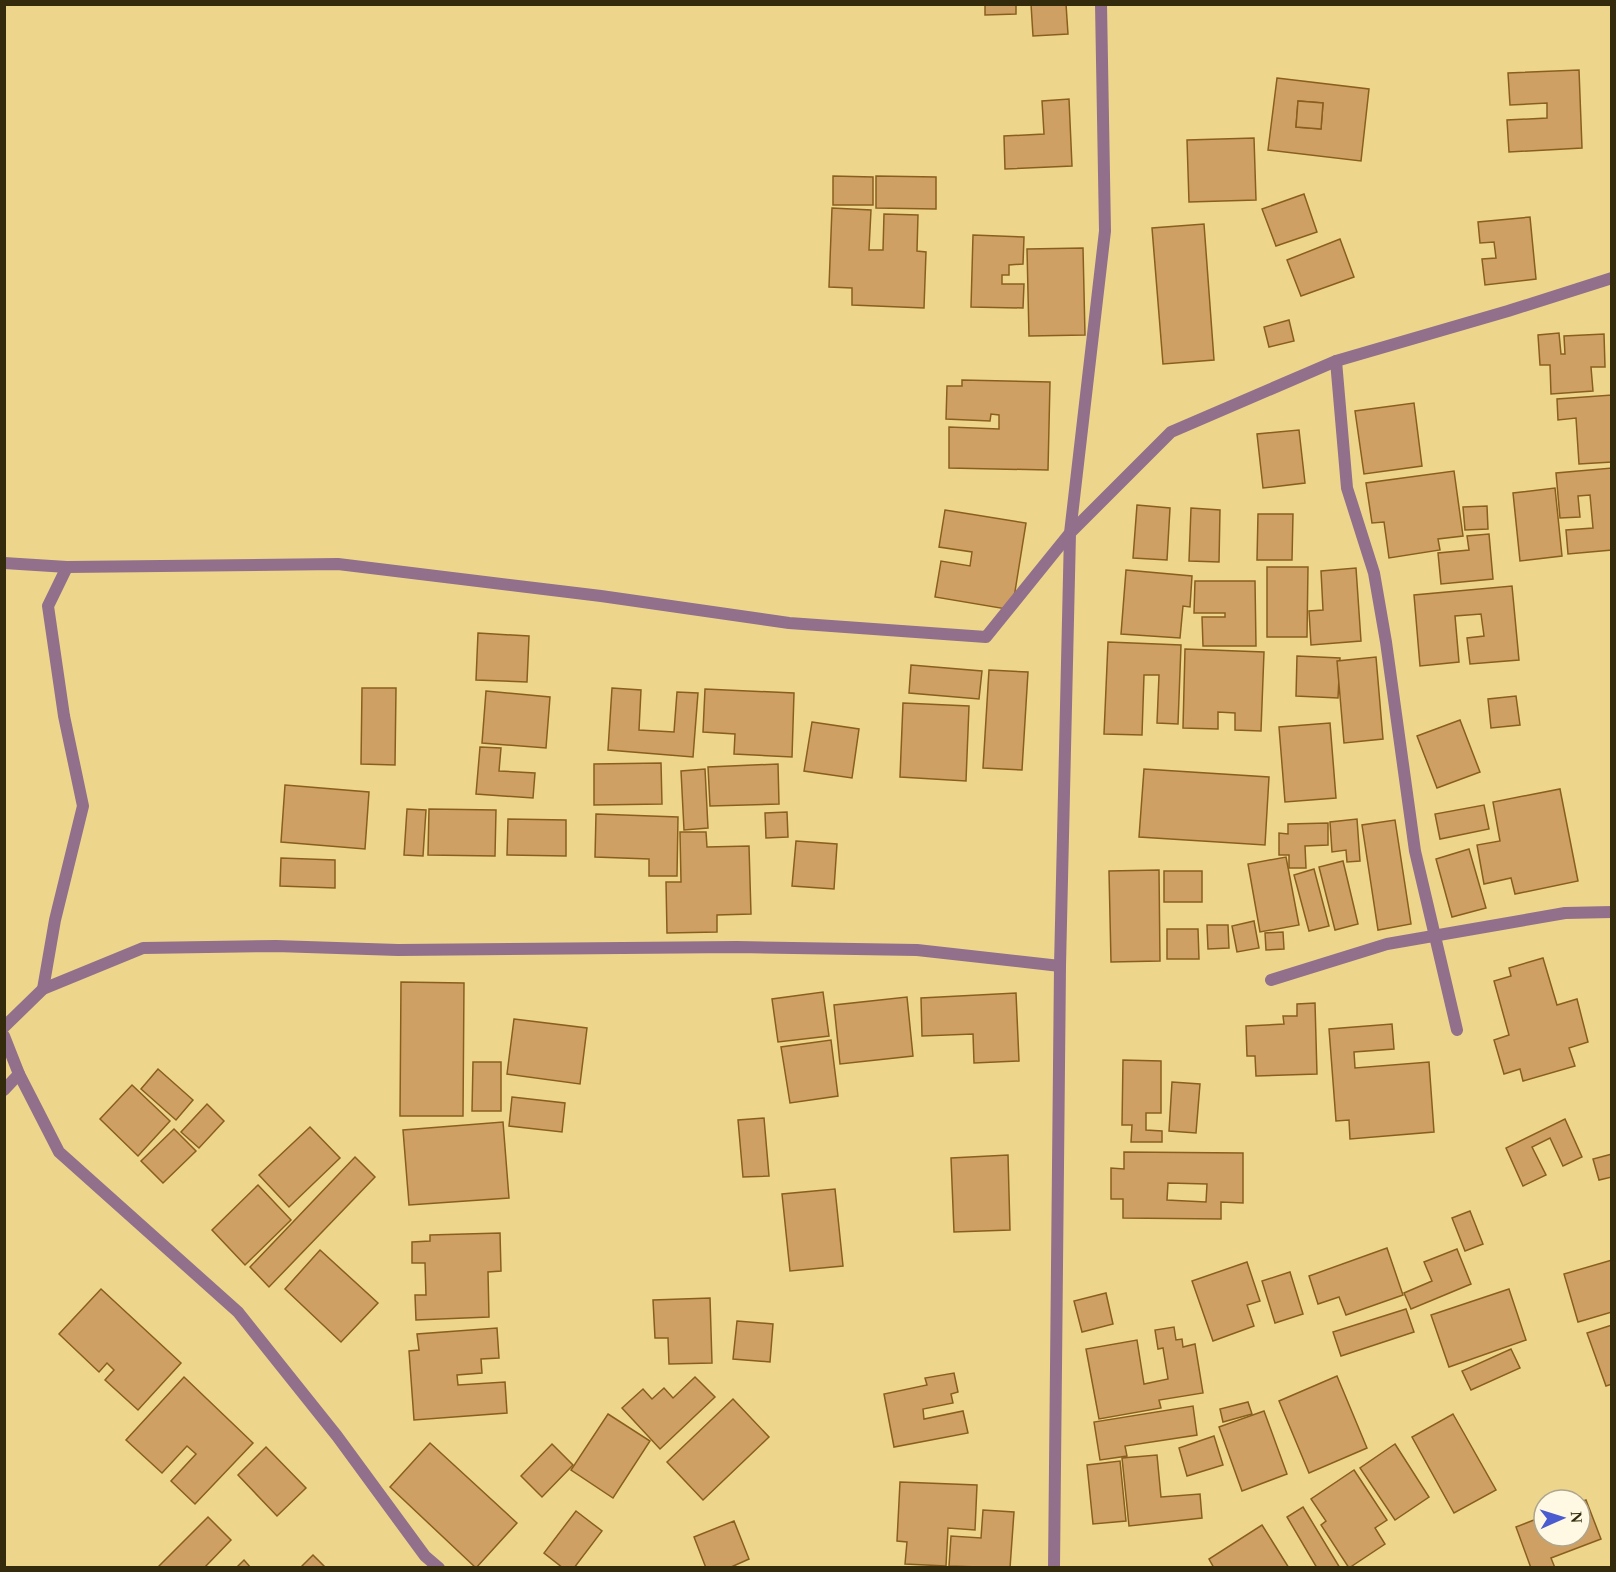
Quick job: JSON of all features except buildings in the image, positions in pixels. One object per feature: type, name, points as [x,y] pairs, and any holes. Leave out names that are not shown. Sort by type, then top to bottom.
[{"type":"street","points":[[1054,1568],[1059,966],[1070,533],[1105,231],[1101,4]]},
{"type":"street","points":[[4,563],[68,567],[338,564],[601,596],[789,623],[986,637],[1070,533],[1171,432],[1336,361],[1508,311],[1611,278]]},
{"type":"street","points":[[1336,361],[1347,488],[1374,573],[1386,642],[1415,851],[1457,1030]]},
{"type":"street","points":[[44,989],[55,920],[83,806],[64,716],[48,606],[68,567]]},
{"type":"street","points":[[1271,980],[1387,944],[1565,913],[1611,912]]},
{"type":"street","points":[[4,1027],[44,989],[143,948],[276,946],[398,950],[737,947],[917,950],[1059,966]]},
{"type":"street","points":[[4,1036],[19,1074],[59,1152],[238,1312],[337,1436],[425,1556],[439,1568]]},
{"type":"street","points":[[4,1090],[19,1074]]}]
